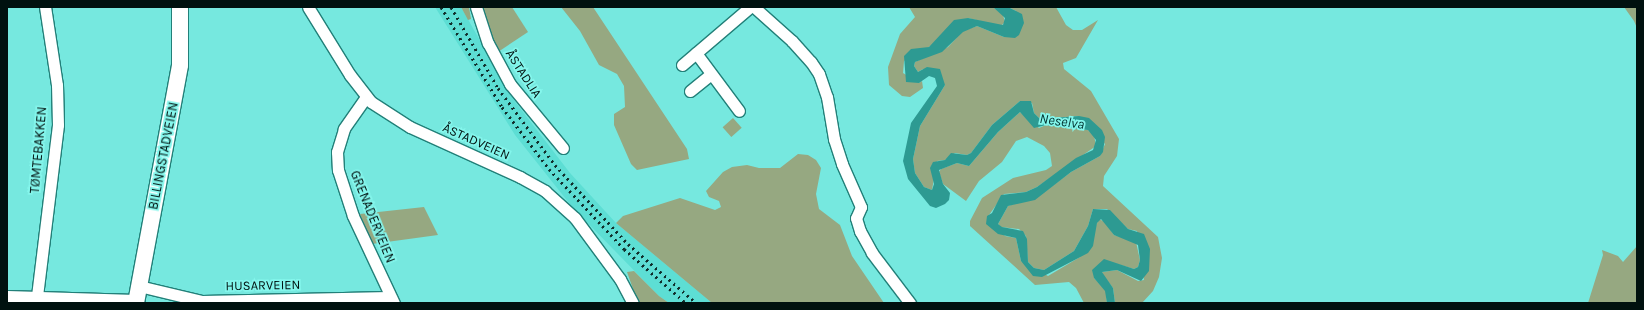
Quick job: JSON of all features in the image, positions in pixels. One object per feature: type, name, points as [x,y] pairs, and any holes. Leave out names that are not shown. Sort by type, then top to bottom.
[{"type":"main road","name":"BILLINGSTADVEIEN","points":[[137,296],[180,65],[180,7]]},
{"type":"street","name":"TØMTEBAKKEN","points":[[37,296],[58,125],[57,85],[45,7]]},
{"type":"street","name":"ÅSTADVEIEN","points":[[308,7],[366,97],[383,112],[410,127],[520,176],[545,191],[575,218],[612,268],[633,303]]},
{"type":"street","name":"ÅSTADLIA","points":[[476,7],[488,43],[510,84],[563,148]]},
{"type":"street","points":[[682,65],[750,7]]},
{"type":"street","points":[[754,7],[792,41],[812,62],[827,97],[834,139],[842,164],[861,207],[856,218],[860,231],[872,253],[910,303]]},
{"type":"street","points":[[696,53],[710,75],[739,111]]},
{"type":"street","points":[[690,91],[710,75]]},
{"type":"street","name":"GRENADERVEIEN","points":[[366,97],[344,129],[337,152],[338,170],[353,216],[391,300]]},
{"type":"street","name":"HUSARVEIEN","points":[[7,296],[137,296],[202,301],[391,300]]},
{"type":"shaded area","points":[[435,7],[461,7],[513,99],[570,173],[616,223],[712,303],[669,303],[659,296],[573,208],[515,135]]},
{"type":"shaded area","points":[[461,7],[469,7],[471,19],[468,20]]},
{"type":"shaded area","points":[[480,7],[512,7],[528,32],[498,52]]},
{"type":"shaded area","points":[[561,7],[593,7],[687,149],[689,159],[637,170],[631,164],[614,125],[614,114],[625,107],[624,86],[617,74],[599,65],[580,31]]},
{"type":"shaded area","points":[[909,7],[993,7],[1003,15],[1005,22],[1001,26],[968,18],[929,47],[904,61],[903,73],[919,83],[922,81],[923,88],[910,97],[902,96],[889,85],[888,67],[900,34],[915,17]]},
{"type":"shaded area","points":[[1008,7],[1056,7],[1066,25],[1073,30],[1082,30],[1098,20],[1076,58],[1063,63],[1064,69],[1091,91],[1119,139],[1117,156],[1104,176],[1103,186],[1158,237],[1162,258],[1159,277],[1153,291],[1142,303],[1115,303],[1113,288],[1103,275],[1102,272],[1117,270],[1138,281],[1144,280],[1137,231],[1128,229],[1107,209],[1093,209],[1088,226],[1074,251],[1044,270],[1034,268],[1028,262],[1026,236],[1019,229],[1001,227],[998,224],[1008,206],[1039,196],[1071,172],[1100,156],[1105,144],[1079,116],[1040,119],[1034,113],[1032,103],[1020,101],[992,125],[971,153],[967,155],[955,153],[945,160],[937,161],[932,190],[924,187],[915,173],[913,159],[920,126],[945,85],[923,69],[918,72],[914,66],[915,62],[948,47],[963,31],[977,26],[1004,37],[1016,11]]},
{"type":"shaded area","points":[[1624,7],[1637,7],[1637,28],[1634,21]]},
{"type":"shaded area","points":[[1020,112],[1039,128],[1046,125],[1088,130],[1094,135],[1096,146],[1037,187],[1026,192],[1004,194],[989,215],[1005,236],[1016,238],[1021,261],[1048,276],[1080,257],[1099,219],[1105,222],[1114,235],[1136,242],[1140,260],[1138,267],[1134,269],[1104,260],[1094,278],[1106,291],[1107,303],[1084,303],[1076,288],[1069,282],[1035,285],[970,226],[970,221],[982,198],[1013,178],[1046,170],[1052,166],[1050,153],[1044,146],[1027,137],[1016,141],[1002,162],[979,181],[966,201],[943,184],[939,172],[941,169],[957,163],[969,166],[998,132]]},
{"type":"shaded area","points":[[733,118],[742,128],[731,137],[723,127]]},
{"type":"shaded area","points":[[798,154],[808,155],[816,160],[821,168],[816,194],[819,209],[840,225],[852,256],[884,303],[712,303],[616,223],[623,216],[680,198],[715,210],[721,207],[719,201],[709,197],[706,191],[723,172],[732,167],[747,165],[759,168],[780,168]]},
{"type":"shaded area","points":[[424,207],[438,235],[372,244],[360,214]]},
{"type":"shaded area","points":[[1637,246],[1637,303],[1588,303],[1603,255],[1602,250],[1618,256],[1623,262]]},
{"type":"shaded area","points":[[634,271],[659,296],[669,303],[638,303],[627,272]]},
{"type":"water","name":"Neselva","points":[[993,7],[1008,7],[1022,14],[1024,23],[1019,35],[1015,38],[1004,37],[977,26],[963,32],[942,52],[915,62],[914,66],[918,72],[927,67],[940,69],[945,85],[920,126],[913,159],[915,173],[924,187],[932,190],[934,184],[930,168],[933,162],[945,160],[951,153],[967,155],[971,153],[992,125],[1020,101],[1031,101],[1034,113],[1040,119],[1079,116],[1089,118],[1102,130],[1105,137],[1103,152],[1100,156],[1071,172],[1035,200],[1008,206],[998,224],[1002,227],[1023,231],[1027,239],[1028,262],[1034,268],[1044,270],[1074,251],[1088,226],[1093,209],[1110,210],[1128,229],[1144,234],[1150,249],[1149,271],[1141,281],[1117,270],[1102,272],[1113,288],[1115,303],[1107,303],[1105,291],[1094,278],[1092,270],[1104,259],[1134,269],[1138,267],[1140,260],[1138,245],[1114,235],[1101,219],[1097,223],[1093,246],[1088,253],[1042,277],[1033,276],[1021,261],[1016,238],[998,234],[986,224],[987,216],[992,213],[1001,195],[1026,192],[1037,187],[1076,158],[1093,150],[1096,140],[1088,130],[1046,125],[1034,128],[1020,112],[998,132],[969,166],[957,163],[939,170],[943,184],[950,193],[949,200],[945,204],[936,208],[930,206],[908,179],[903,161],[911,123],[937,86],[935,78],[929,76],[919,83],[906,82],[904,56],[911,49],[929,47],[954,20],[968,18],[1003,25],[1005,18]]},
{"type":"railway","points":[[441,7],[502,107],[549,169],[624,249],[686,303]]},
{"type":"railway","points":[[451,7],[498,88],[555,165],[628,244],[696,303]]}]
